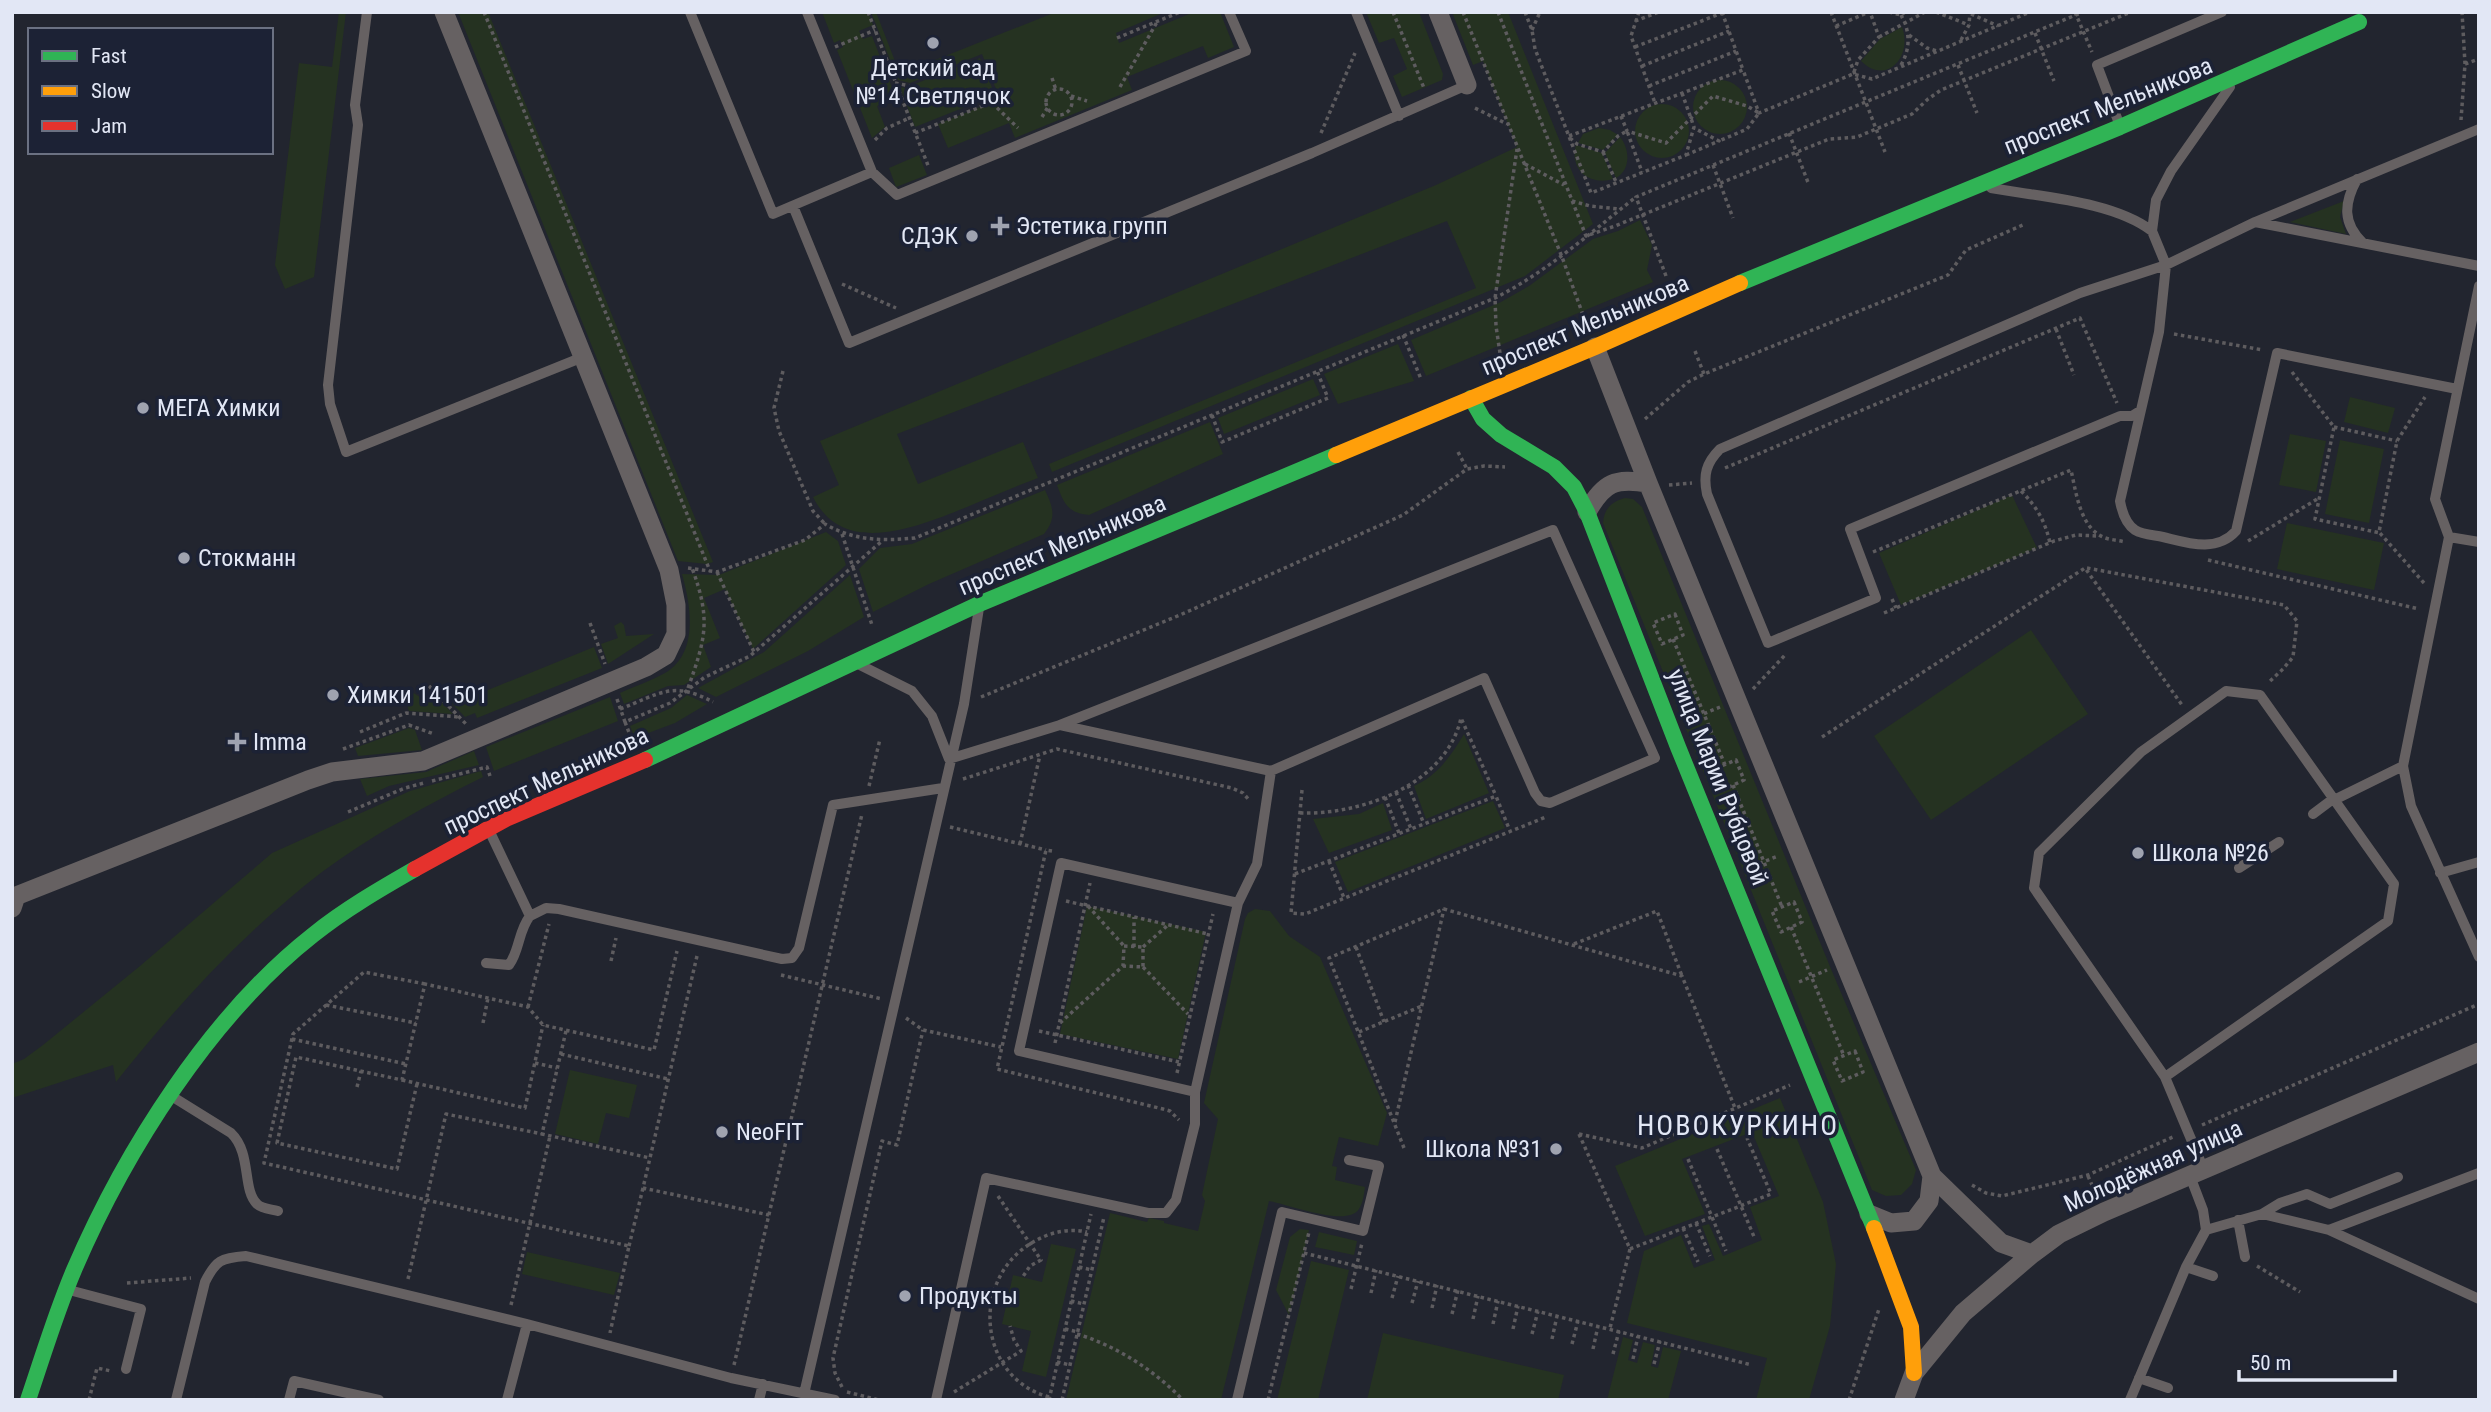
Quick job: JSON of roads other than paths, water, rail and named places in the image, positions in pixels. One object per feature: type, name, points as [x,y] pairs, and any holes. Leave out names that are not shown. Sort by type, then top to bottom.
[{"type":"street","points":[[13,901],[308,780],[332,772],[423,761],[611,683],[666,655],[676,634],[677,619],[671,579],[444,12]]},
{"type":"street","points":[[1438,12],[1467,85]]},
{"type":"street","name":"проспект Мельникова","points":[[28,1400],[67,1290],[98,1218],[122,1172],[169,1095],[211,1039],[255,989],[297,948],[338,916],[488,828],[639,762],[879,648],[1595,347],[1792,260],[2120,127],[2359,22]]},
{"type":"street","name":"улица Марии Рубцовой","points":[[1595,347],[1654,485],[1932,1176]]},
{"type":"street","name":"улица Марии Рубцовой","points":[[1471,398],[1483,419],[1501,435],[1554,467],[1574,486],[1587,512],[1667,753],[1869,1214],[1895,1280],[1911,1327],[1914,1373]]},
{"type":"street","points":[[1587,512],[1596,495],[1611,483],[1629,480],[1654,485]]},
{"type":"street","name":"Молодёжная улица","points":[[1904,1400],[1914,1373],[1963,1313],[2032,1254],[2071,1228],[2479,1052]]},
{"type":"street","points":[[1869,1214],[1891,1223],[1914,1221],[1929,1201],[1932,1176]]},
{"type":"street","points":[[1932,1176],[2001,1243],[2032,1254]]},
{"type":"lane","points":[[367,12],[355,105],[358,125],[328,385],[330,404],[346,452],[583,357]]},
{"type":"lane","points":[[690,12],[773,214],[872,172]]},
{"type":"lane","points":[[807,12],[872,172],[897,195],[1246,51],[1229,12]]},
{"type":"lane","points":[[1356,12],[1399,116]]},
{"type":"lane","points":[[2120,127],[2097,65],[2222,12]]},
{"type":"lane","points":[[2237,77],[2171,171],[2156,200],[2151,231],[2166,265],[2159,332],[2120,501],[2127,521],[2134,530],[2191,544],[2206,545],[2229,539],[2236,531],[2277,353],[2457,389]]},
{"type":"lane","points":[[793,206],[849,343],[1312,153],[1467,85]]},
{"type":"lane","points":[[2140,411],[2132,416],[2120,416],[1850,529],[1876,598],[1768,643],[1704,481],[1711,458],[1720,450],[2072,296],[2166,265],[2255,222],[2479,129]]},
{"type":"lane","points":[[2357,178],[2347,203],[2346,219],[2353,234],[2364,243]]},
{"type":"lane","points":[[1974,186],[2107,209],[2128,216],[2151,231]]},
{"type":"lane","points":[[2255,222],[2479,266]]},
{"type":"lane","points":[[2479,286],[2435,499],[2449,537],[2403,766],[2411,806],[2479,957]]},
{"type":"lane","points":[[949,759],[1060,725],[1553,530],[1667,753],[1550,803],[1541,800],[1535,793],[1484,678],[1271,771],[1060,725]]},
{"type":"lane","points":[[2449,537],[2479,542]]},
{"type":"lane","points":[[804,1394],[949,759],[964,704],[979,604]]},
{"type":"lane","points":[[852,660],[912,691],[932,716],[949,759]]},
{"type":"lane","points":[[2130,1400],[2186,1267],[2206,1230],[2197,1173],[2188,1131],[2165,1077],[2034,888],[2039,853],[2141,752],[2190,716],[2226,691],[2260,695],[2393,884],[2388,920],[2165,1077]]},
{"type":"lane","points":[[2313,814],[2333,800],[2403,766]]},
{"type":"lane","points":[[941,1399],[986,1178],[1158,1214],[1166,1213],[1176,1200],[1195,1124],[1195,1092],[1200,1067],[1238,903],[1257,864],[1271,771]]},
{"type":"lane","points":[[486,963],[509,965],[516,956],[523,925],[530,916],[546,908],[782,959],[792,958],[799,948],[833,805],[943,788]]},
{"type":"lane","points":[[488,828],[530,916]]},
{"type":"lane","points":[[2239,869],[2279,842]]},
{"type":"lane","points":[[2440,873],[2479,862]]},
{"type":"lane","points":[[1195,1092],[1019,1051],[1061,863],[1238,903]]},
{"type":"lane","points":[[169,1095],[231,1132],[239,1140],[252,1196],[257,1204],[278,1211]]},
{"type":"lane","points":[[1237,1400],[1282,1212],[1363,1231],[1379,1166],[1349,1160]]},
{"type":"lane","points":[[2329,1230],[2479,1173]]},
{"type":"lane","points":[[2206,1230],[2262,1214],[2280,1203],[2307,1194],[2330,1204],[2398,1177]]},
{"type":"lane","points":[[2262,1214],[2329,1230],[2479,1299]]},
{"type":"lane","points":[[2238,1220],[2245,1257]]},
{"type":"lane","points":[[176,1400],[208,1276],[213,1266],[227,1258],[246,1256],[527,1324],[731,1378],[835,1400]]},
{"type":"lane","points":[[2186,1267],[2213,1276]]},
{"type":"lane","points":[[67,1290],[141,1308],[126,1369]]},
{"type":"lane","points":[[507,1400],[527,1324]]},
{"type":"lane","points":[[2139,1378],[2168,1388]]},
{"type":"lane","points":[[289,1400],[294,1381],[379,1400]]},
{"type":"lane","points":[[759,1400],[763,1384]]},
{"type":"place","name":"Детский сад №14 Светлячок","points":[[933,43]]},
{"type":"place","name":"Эстетика групп","points":[[1000,226]]},
{"type":"place","name":"СДЭК","points":[[972,236]]},
{"type":"place","name":"МЕГА Химки","points":[[143,408]]},
{"type":"place","name":"Стокманн","points":[[184,558]]},
{"type":"place","name":"Химки 141501","points":[[333,695]]},
{"type":"place","name":"Imma","points":[[237,742]]},
{"type":"place","name":"Школа №26","points":[[2138,853]]},
{"type":"place","name":"NeoFIT","points":[[722,1132]]},
{"type":"place","name":"Школа №31","points":[[1556,1149]]},
{"type":"place","name":"Продукты","points":[[905,1296]]},
{"type":"district","name":"НОВОКУРКИНО","points":[[1738,1125]]}]
